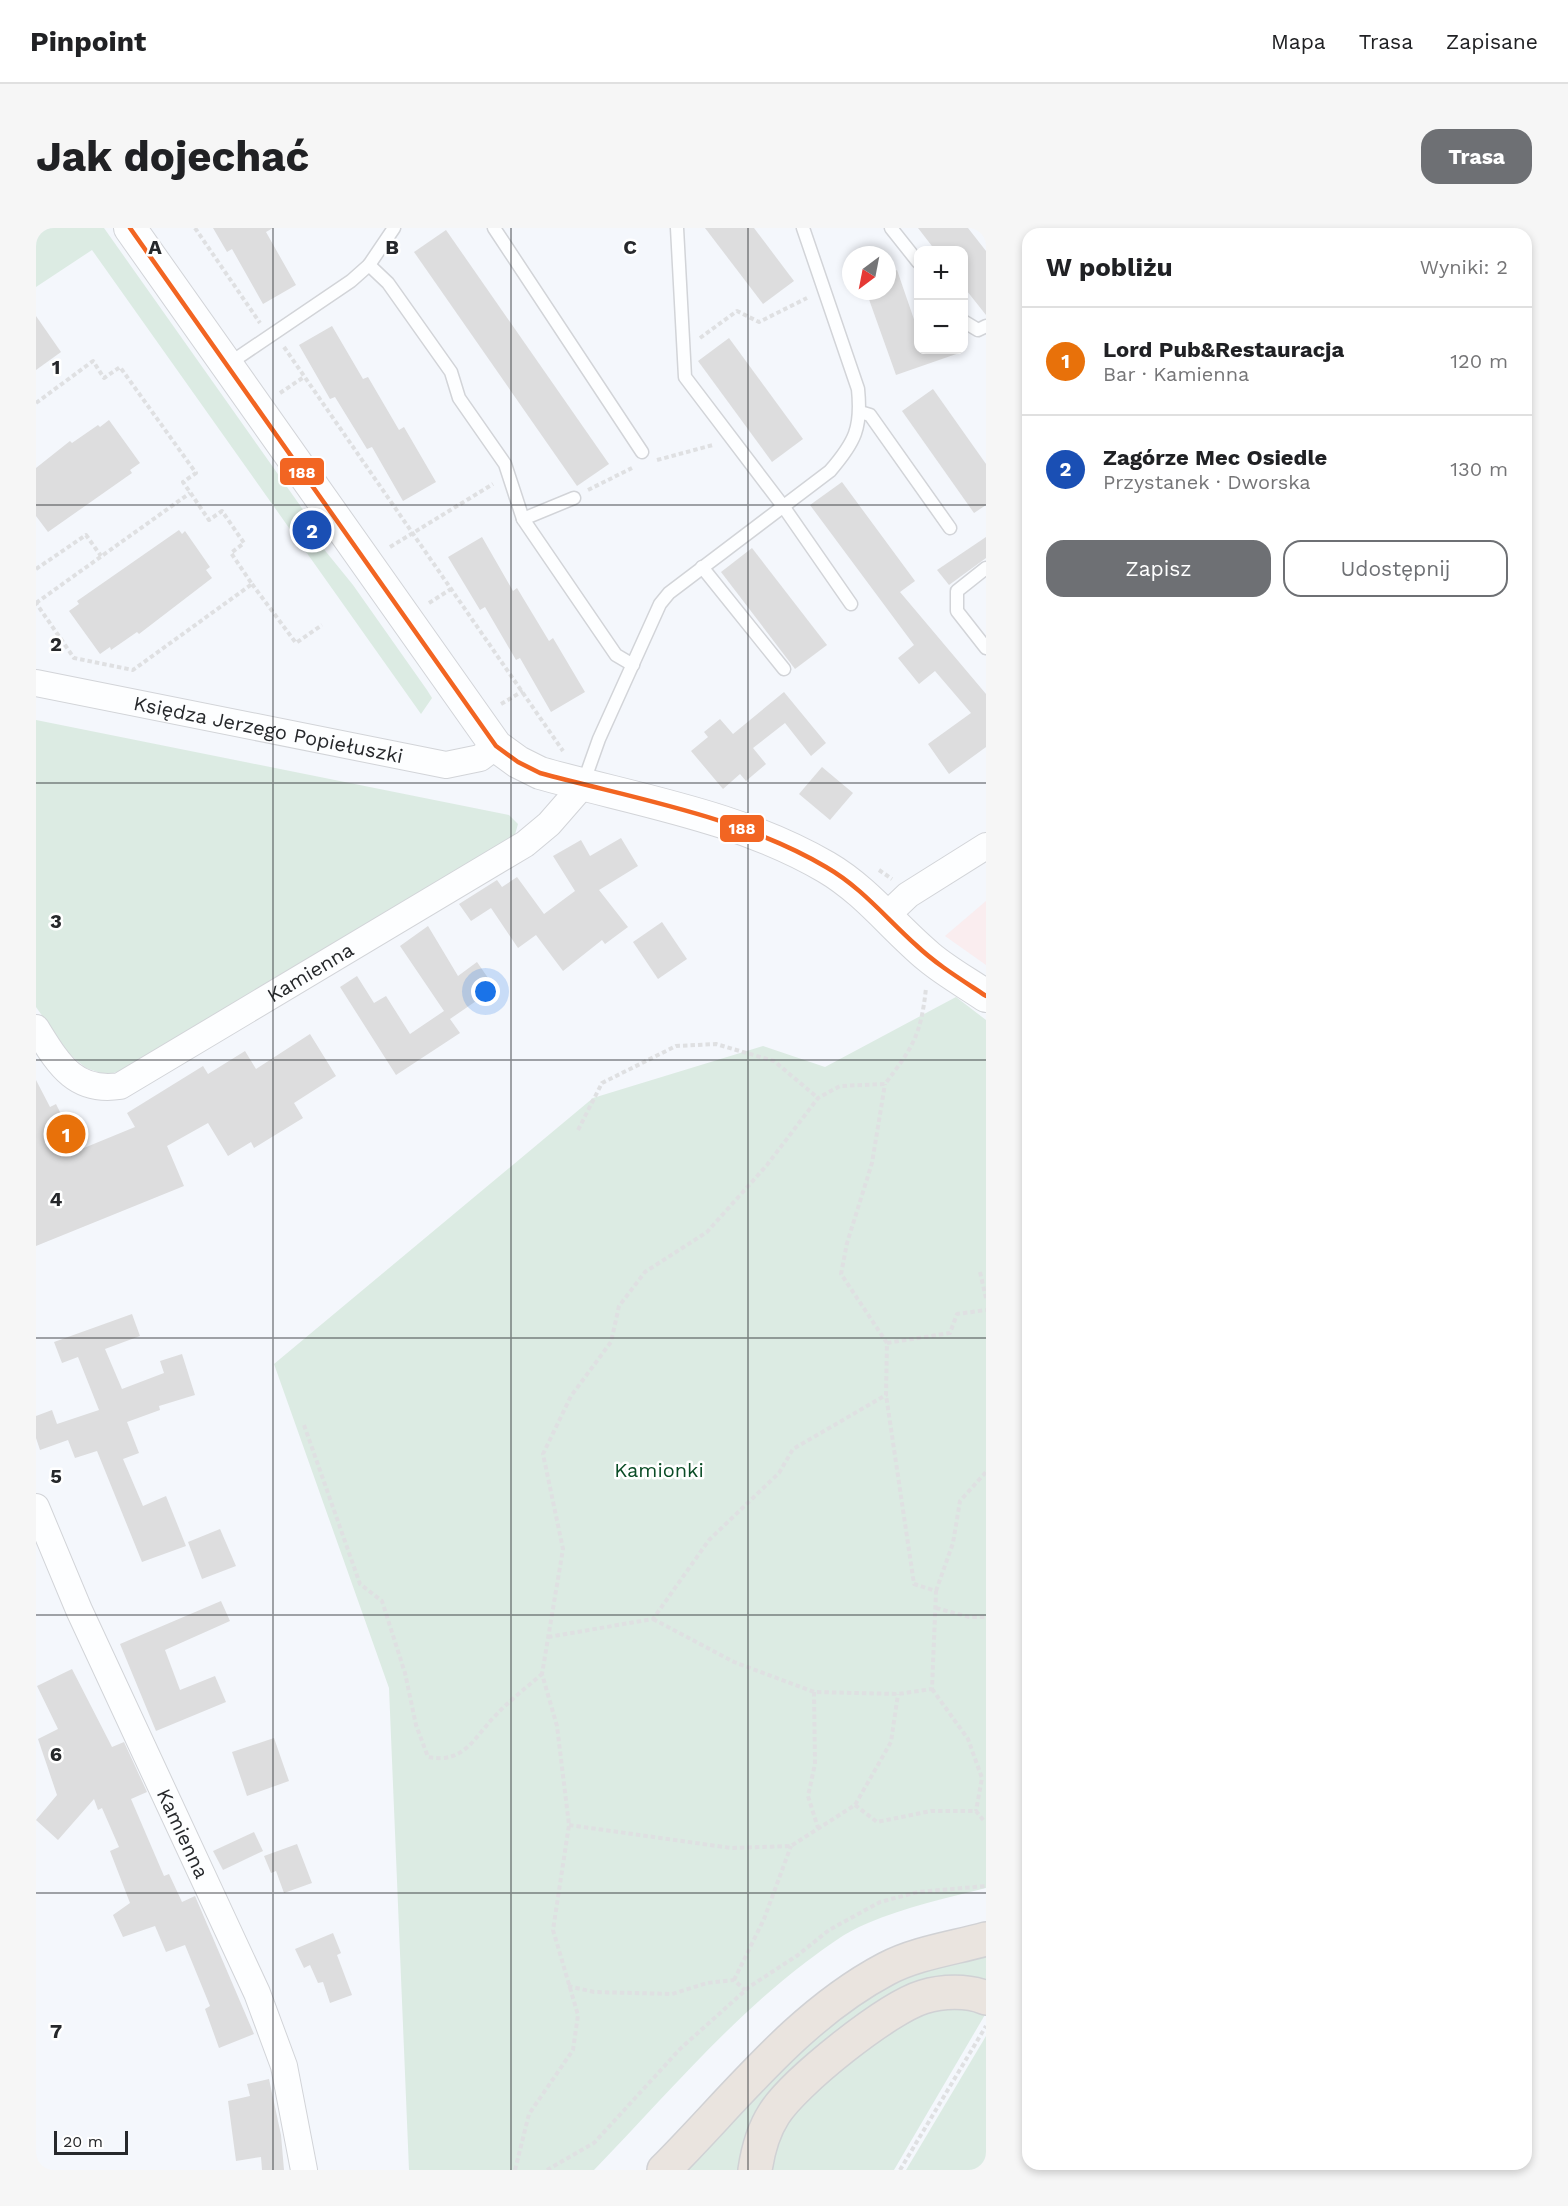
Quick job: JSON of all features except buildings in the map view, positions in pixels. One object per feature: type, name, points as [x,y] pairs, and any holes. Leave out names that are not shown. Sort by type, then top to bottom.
[{"type":"main road","points":[[664,2170],[798,2032],[858,1985],[888,1968],[986,1939]]},
{"type":"main road","points":[[755,2170],[766,2128],[791,2092],[887,2016],[923,1997],[939,1994],[962,1992],[986,1998]]},
{"type":"street","points":[[130,228],[496,746],[518,762],[540,773],[753,832],[827,868],[861,891],[930,958],[986,996]]},
{"type":"street","name":"Księdza Jerzego Popiełuszki","points":[[36,683],[446,765],[480,758],[496,746]]},
{"type":"street","name":"Kamienna","points":[[36,1028],[54,1057],[71,1076],[89,1086],[104,1088],[120,1086],[525,844],[549,824],[583,785]]},
{"type":"street","points":[[887,915],[908,895],[986,846]]},
{"type":"street","name":"Kamienna","points":[[36,1507],[79,1610],[257,1993],[284,2066],[303,2170]]},
{"type":"lane","points":[[226,365],[351,281],[369,265],[394,228]]},
{"type":"lane","points":[[494,228],[642,452]]},
{"type":"lane","points":[[678,228],[685,377],[783,506],[851,604]]},
{"type":"lane","points":[[583,785],[599,739],[660,604],[679,583],[830,471],[845,454],[857,433],[860,412],[858,389],[803,228]]},
{"type":"lane","points":[[891,228],[914,257]]},
{"type":"lane","points":[[369,265],[388,283],[451,372],[459,398],[505,464],[523,519],[616,655],[633,665]]},
{"type":"lane","points":[[968,324],[978,330],[986,326]]},
{"type":"lane","points":[[860,412],[870,415],[951,528]]},
{"type":"lane","points":[[523,519],[574,498]]},
{"type":"lane","points":[[702,567],[784,669]]},
{"type":"lane","points":[[986,568],[957,591],[957,611],[986,648]]},
{"type":"path","points":[[195,228],[265,329],[272,334],[304,377],[567,756]]},
{"type":"path","points":[[684,350],[737,311],[759,322],[824,289]]},
{"type":"path","points":[[36,403],[93,361],[104,378],[120,367],[196,473],[183,482],[209,520],[222,511],[244,543],[231,553],[296,643],[322,625]]},
{"type":"path","points":[[286,390],[304,377]]},
{"type":"path","points":[[574,498],[636,466],[732,440]]},
{"type":"path","points":[[636,466],[642,452]]},
{"type":"path","points":[[396,543],[491,484],[512,483]]},
{"type":"path","points":[[190,493],[36,603],[74,658],[133,670],[252,584]]},
{"type":"path","points":[[36,569],[86,535],[101,556]]},
{"type":"path","points":[[434,599],[452,589]]},
{"type":"path","points":[[506,701],[523,691]]},
{"type":"path","points":[[930,958],[922,1022],[909,1052],[885,1084],[872,1163],[847,1243],[841,1274],[887,1343],[886,1395],[914,1584],[936,1591]]},
{"type":"path","points":[[578,1130],[602,1083],[676,1046],[716,1044],[774,1061],[818,1098]]},
{"type":"path","points":[[514,2170],[529,2114],[573,2050],[578,2014],[553,1930],[569,1825],[557,1726],[542,1674],[563,1549],[543,1454],[571,1396],[611,1342],[619,1306],[645,1272],[707,1232],[766,1165],[818,1098],[840,1086],[885,1084]]},
{"type":"path","points":[[980,1272],[986,1298]]},
{"type":"path","points":[[887,1343],[950,1333],[957,1314],[986,1310]]},
{"type":"path","points":[[653,1619],[709,1540],[779,1473],[793,1449],[886,1395]]},
{"type":"path","points":[[304,1425],[360,1584],[382,1602],[405,1673],[416,1725],[428,1757],[444,1760],[471,1746],[495,1716],[542,1674]]},
{"type":"path","points":[[984,1821],[976,1811],[982,1778],[968,1739],[932,1689],[936,1591],[952,1543],[960,1500],[986,1472]]},
{"type":"path","points":[[936,1608],[969,1617],[986,1617]]},
{"type":"path","points":[[548,1637],[653,1619],[734,1662],[814,1692],[898,1694],[932,1689]]},
{"type":"path","points":[[814,1692],[815,1764],[808,1796],[818,1828]]},
{"type":"path","points":[[569,1825],[731,1848],[791,1846],[855,1805],[891,1742],[898,1694]]},
{"type":"path","points":[[855,1805],[877,1822],[931,1811],[976,1811]]},
{"type":"path","points":[[734,1980],[764,1919],[791,1846]]},
{"type":"path","points":[[547,2170],[594,2142],[680,2049],[745,1990],[798,1955],[829,1930],[880,1902],[918,1892],[986,1886]]},
{"type":"path","points":[[568,1986],[594,1992],[672,1994],[707,1983],[734,1980],[745,1990]]},
{"type":"path","points":[[900,2170],[986,2025]]},
{"type":"shaded area","points":[[986,901],[986,965],[945,936]]},
{"type":"green space","points":[[36,228],[104,228],[304,511],[297,516],[353,585],[427,690],[432,698],[421,714],[92,250],[36,287]]},
{"type":"green space","points":[[36,720],[509,815],[518,824],[514,838],[129,1068],[107,1075],[86,1068],[68,1053],[36,1007]]},
{"type":"green space","name":"Kamionki","points":[[956,997],[986,1020],[986,1888],[882,1917],[851,1931],[828,1946],[777,1985],[722,2035],[594,2170],[409,2170],[389,1688],[274,1364],[593,1098],[763,1046],[825,1067]]},
{"type":"green space","points":[[986,1953],[986,1985],[913,1987],[742,2170],[682,2170],[792,2055],[859,2003],[910,1974]]},
{"type":"green space","points":[[960,2007],[986,2013],[894,2170],[768,2170],[772,2148],[801,2100],[903,2022],[928,2009]]},
{"type":"green space","points":[[986,2036],[986,2170],[906,2170]]},
{"type":"transit line","name":"188","points":[[130,228],[496,746],[518,762],[540,773],[723,822],[793,849],[851,884],[924,952],[986,996]]},
{"type":"place","name":"Zagórze Mec Osiedle","points":[[312,530]]},
{"type":"place","name":"Lord Pub&Restauracja","points":[[66,1134]]}]
